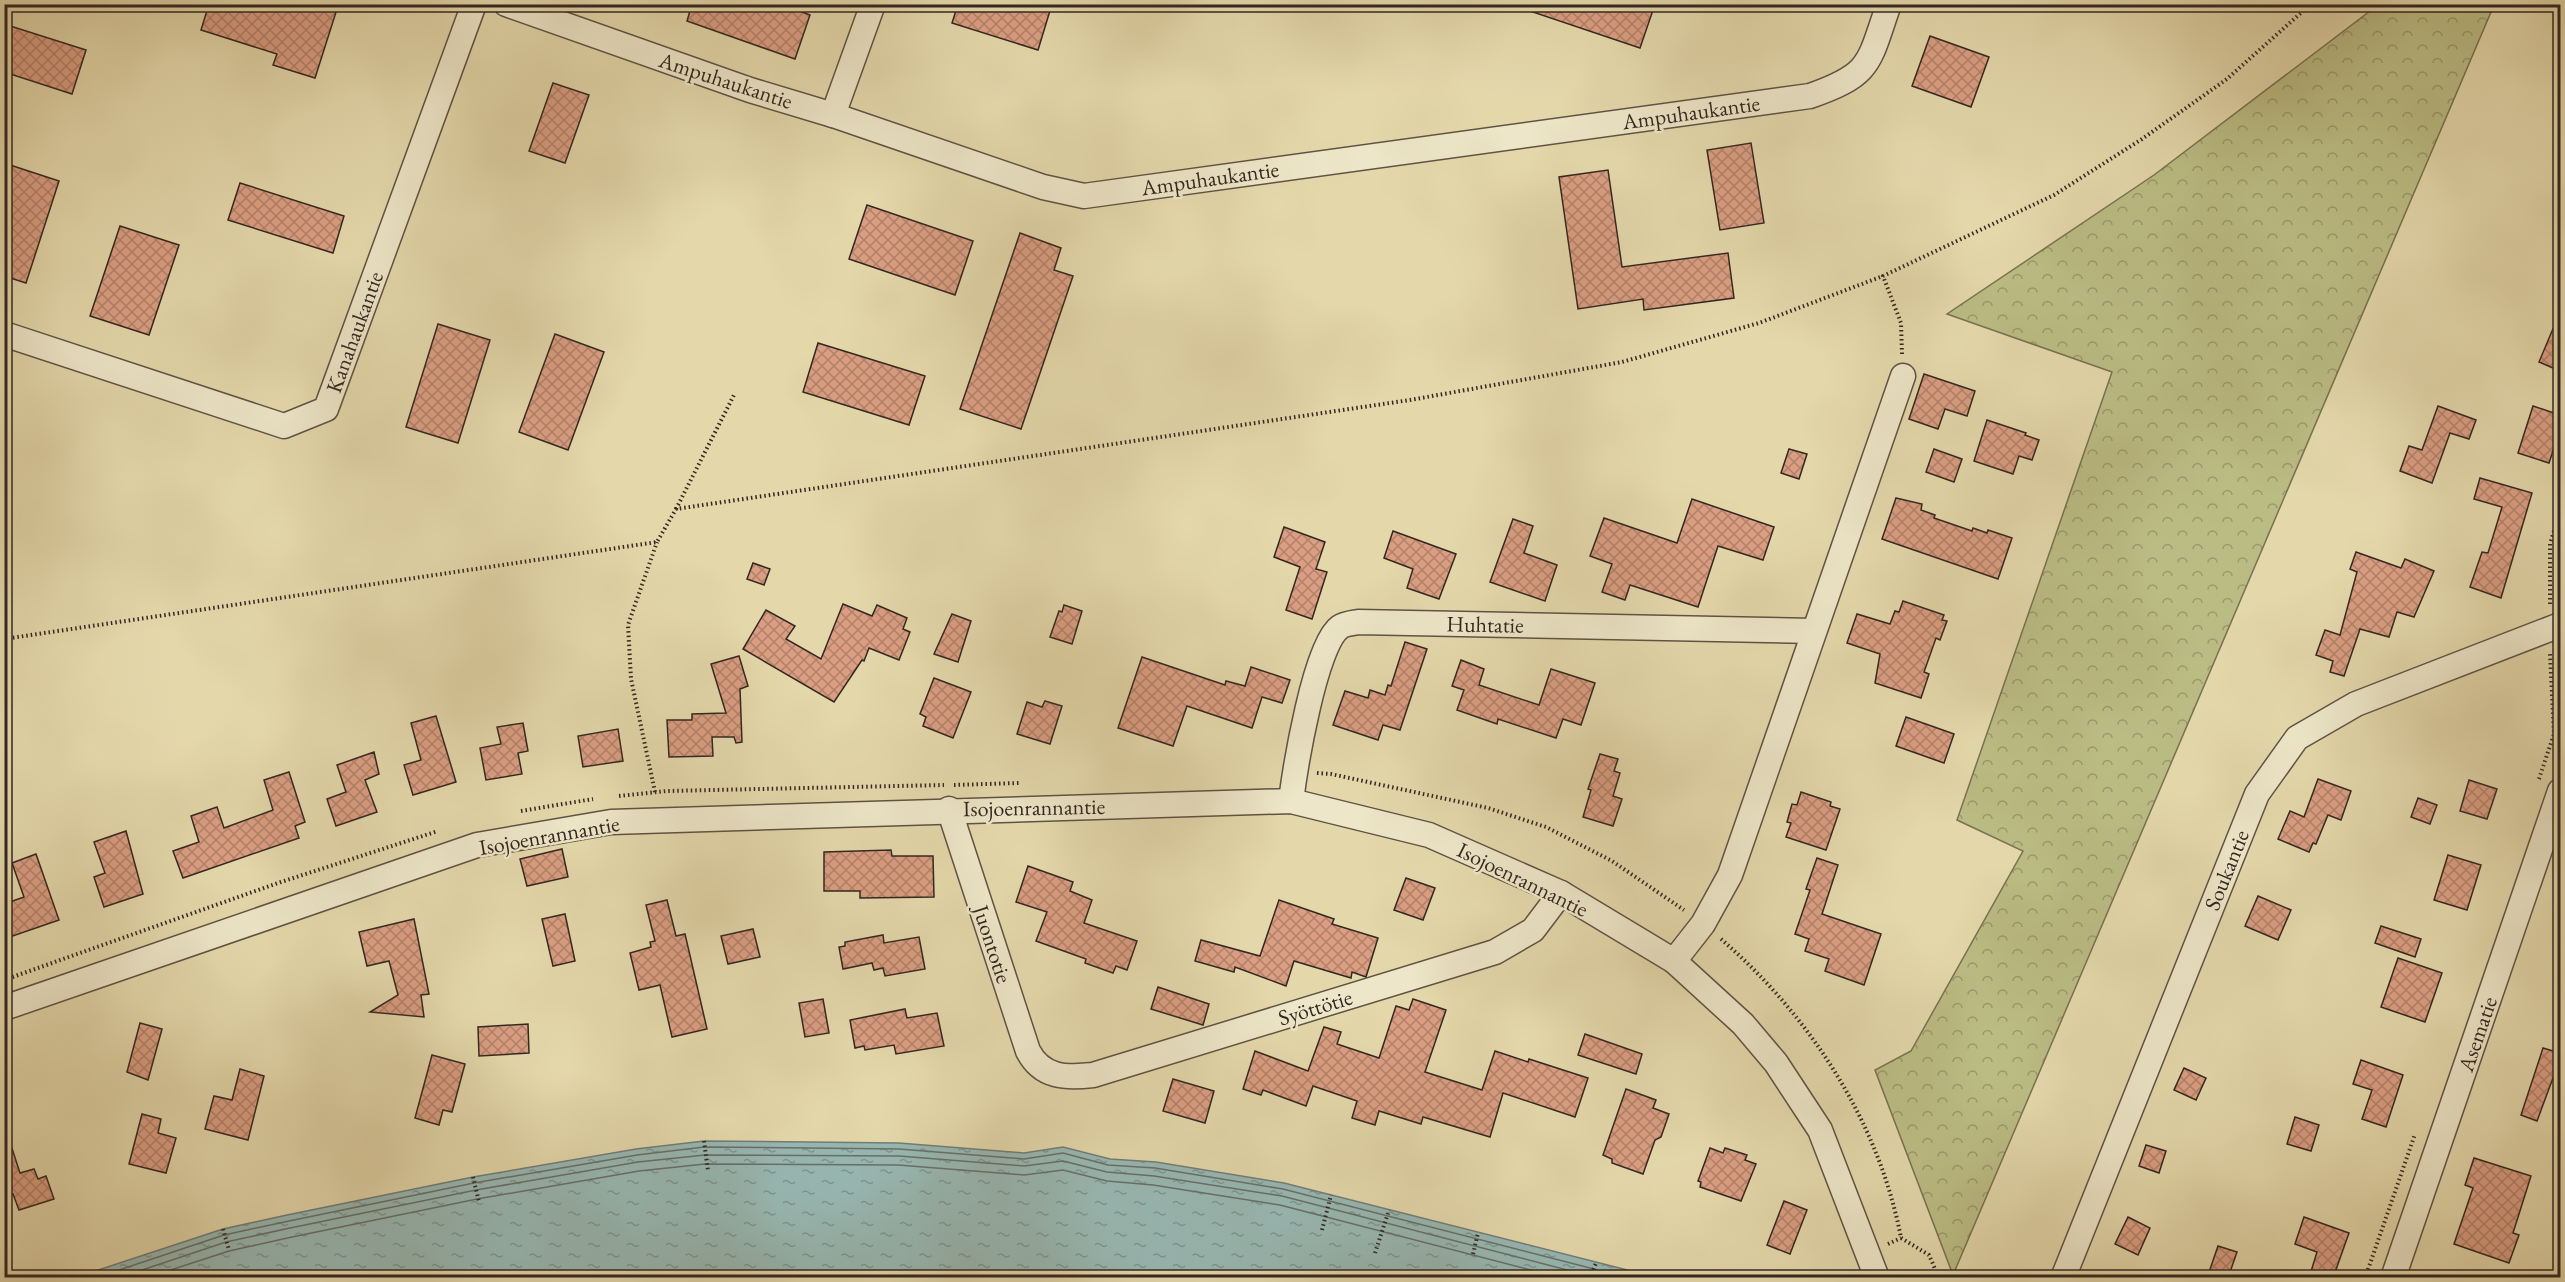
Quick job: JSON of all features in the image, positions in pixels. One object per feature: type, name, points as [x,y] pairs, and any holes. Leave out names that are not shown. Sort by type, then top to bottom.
[{"type":"street","name":"Kanahaukantie","points":[[4,334],[284,426],[326,409],[474,4]]},
{"type":"street","name":"Ampuhaukantie","points":[[506,4],[750,90],[833,115],[1043,187],[1084,196],[1810,96],[1845,84],[1868,64],[1889,4]]},
{"type":"street","points":[[833,115],[873,4]]},
{"type":"street","points":[[1674,961],[1703,924],[1730,875],[1902,376]]},
{"type":"street","name":"Huhtatie","points":[[1291,801],[1300,734],[1329,640],[1340,627],[1358,622],[1814,631]]},
{"type":"street","name":"Soukantie","points":[[2063,1278],[2257,794],[2297,738],[2356,704],[2555,628]]},
{"type":"street","name":"Asematie","points":[[2393,1278],[2560,791]]},
{"type":"street","name":"Isojoenrannantie","points":[[4,1008],[477,845],[611,822],[949,809],[1291,801],[1429,835],[1562,893],[1674,961],[1743,1023],[1776,1063],[1820,1130],[1877,1278]]},
{"type":"street","name":"Juontotie","points":[[949,809],[1028,1051],[1035,1064],[1047,1071]]},
{"type":"street","name":"Syöttötie","points":[[1047,1071],[1067,1078],[1093,1075],[1495,952],[1533,930],[1562,893]]},
{"type":"path","points":[[676,509],[1410,400],[1622,362],[1759,323],[1883,276],[2054,195],[2142,140],[2227,79],[2311,4]]},
{"type":"path","points":[[1883,276],[1901,323],[1902,376]]},
{"type":"path","points":[[656,792],[631,679],[628,625],[657,542],[734,395]]},
{"type":"path","points":[[2534,791],[2554,734],[2555,628],[2550,544],[2560,511]]},
{"type":"path","points":[[4,639],[657,542]]},
{"type":"path","points":[[1294,772],[1343,776],[1488,808],[1546,827],[1612,861],[1703,924],[1752,966],[1813,1038],[1862,1119],[1893,1198],[1901,1238],[1929,1255],[1939,1278]]},
{"type":"path","points":[[610,797],[656,792],[1025,783]]},
{"type":"path","points":[[510,814],[564,802],[598,798]]},
{"type":"path","points":[[4,980],[270,886],[445,829]]},
{"type":"path","points":[[2365,1278],[2416,1130]]},
{"type":"path","points":[[704,1141],[708,1171]]},
{"type":"path","points":[[473,1177],[479,1202]]},
{"type":"path","points":[[1322,1230],[1331,1195]]},
{"type":"path","points":[[1375,1253],[1389,1210]]},
{"type":"path","points":[[223,1229],[229,1250]]},
{"type":"path","points":[[1473,1254],[1478,1233]]},
{"type":"path","points":[[1590,1278],[1596,1263]]},
{"type":"green space","points":[[2378,5],[2494,5],[1953,1275],[1875,1070],[1911,1051],[2023,851],[1957,820],[2112,372],[1947,314],[2154,175]]},
{"type":"water","points":[[704,1141],[899,1143],[1024,1153],[1063,1147],[1110,1159],[1156,1162],[1284,1183],[1655,1277],[77,1277],[223,1229],[287,1215],[473,1177],[636,1149]]},
{"type":"building","points":[[209,4],[324,4],[337,9],[315,78],[273,65],[277,54],[201,30]]},
{"type":"building","points":[[692,4],[781,4],[810,15],[795,59],[687,21]]},
{"type":"building","points":[[958,4],[1052,4],[1038,50],[952,23]]},
{"type":"building","points":[[1522,4],[1638,4],[1653,10],[1640,48],[1521,8]]},
{"type":"building","points":[[4,24],[86,50],[72,94],[4,72]]},
{"type":"building","points":[[1930,36],[1989,57],[1971,107],[1912,86]]},
{"type":"building","points":[[553,83],[589,95],[565,163],[529,151]]},
{"type":"building","points":[[1751,143],[1764,223],[1720,230],[1707,150]]},
{"type":"building","points":[[4,163],[59,181],[26,283],[4,276]]},
{"type":"building","points":[[1608,170],[1622,267],[1728,253],[1734,298],[1644,310],[1643,299],[1578,309],[1559,177]]},
{"type":"building","points":[[240,183],[344,216],[333,253],[228,220]]},
{"type":"building","points":[[867,205],[973,241],[955,295],[849,259]]},
{"type":"building","points":[[120,226],[179,245],[149,335],[90,316]]},
{"type":"building","points":[[1020,233],[1061,248],[1054,270],[1073,276],[1021,429],[960,409]]},
{"type":"building","points":[[2560,312],[2560,371],[2539,362]]},
{"type":"building","points":[[438,324],[490,340],[458,443],[406,427]]},
{"type":"building","points":[[555,334],[604,352],[568,450],[519,432]]},
{"type":"building","points":[[818,343],[925,376],[909,425],[803,392]]},
{"type":"building","points":[[1924,374],[1975,391],[1967,416],[1945,409],[1938,429],[1909,419]]},
{"type":"building","points":[[2438,406],[2476,420],[2469,439],[2450,433],[2432,483],[2400,471],[2409,446],[2422,450]]},
{"type":"building","points":[[2533,406],[2560,415],[2560,430],[2549,463],[2518,453]]},
{"type":"building","points":[[1987,420],[2026,433],[2025,435],[2039,440],[2032,460],[2019,456],[2013,474],[1974,461]]},
{"type":"building","points":[[1789,449],[1807,454],[1799,479],[1781,473]]},
{"type":"building","points":[[1934,449],[1962,459],[1954,482],[1926,472]]},
{"type":"building","points":[[2480,478],[2532,493],[2501,598],[2470,587],[2482,552],[2488,553],[2502,507],[2474,499]]},
{"type":"building","points":[[1896,498],[1922,504],[1921,510],[1935,515],[1934,518],[1972,531],[1973,528],[1987,533],[1988,530],[2012,538],[1998,579],[1882,539]]},
{"type":"building","points":[[1692,499],[1774,527],[1763,560],[1718,546],[1698,607],[1630,585],[1625,600],[1602,592],[1612,564],[1590,556],[1604,518],[1677,543]]},
{"type":"building","points":[[1513,519],[1533,526],[1524,553],[1557,565],[1545,601],[1490,582]]},
{"type":"building","points":[[1284,527],[1325,542],[1316,569],[1327,572],[1312,619],[1286,610],[1300,567],[1274,557]]},
{"type":"building","points":[[1393,531],[1456,554],[1439,599],[1407,588],[1413,569],[1384,558]]},
{"type":"building","points":[[2356,552],[2401,568],[2405,559],[2434,571],[2414,617],[2397,612],[2389,637],[2360,629],[2344,676],[2330,672],[2333,661],[2316,655],[2325,630],[2340,635],[2357,572],[2350,569]]},
{"type":"building","points":[[753,563],[770,569],[764,585],[747,579]]},
{"type":"building","points":[[1903,601],[1944,615],[1942,620],[1947,621],[1940,640],[1936,638],[1924,672],[1929,674],[1921,698],[1875,683],[1880,654],[1847,643],[1857,614],[1890,624],[1895,611],[1899,612]]},
{"type":"building","points":[[843,604],[872,616],[877,605],[907,618],[903,629],[910,632],[899,660],[869,648],[864,661],[862,660],[834,702],[743,649],[766,610],[795,626],[786,639],[821,659]]},
{"type":"building","points":[[1064,605],[1082,611],[1072,644],[1050,637],[1059,611],[1062,612]]},
{"type":"building","points":[[952,614],[971,621],[958,662],[934,654]]},
{"type":"building","points":[[1405,642],[1427,649],[1400,730],[1383,725],[1378,740],[1333,725],[1345,691],[1368,698],[1370,690],[1385,695],[1388,685],[1391,686]]},
{"type":"building","points":[[739,656],[748,686],[740,689],[742,742],[736,743],[734,737],[712,737],[713,756],[669,757],[667,720],[692,720],[692,714],[726,713],[711,664]]},
{"type":"building","points":[[1142,657],[1225,685],[1226,681],[1245,686],[1251,667],[1290,680],[1282,703],[1262,697],[1252,728],[1187,706],[1173,746],[1118,728]]},
{"type":"building","points":[[1461,660],[1484,669],[1479,685],[1539,705],[1551,669],[1595,683],[1581,725],[1563,719],[1556,738],[1498,719],[1497,724],[1457,710],[1464,690],[1452,686]]},
{"type":"building","points":[[934,678],[971,692],[953,738],[923,726],[926,717],[920,714]]},
{"type":"building","points":[[1045,701],[1062,706],[1050,744],[1017,734],[1027,702],[1042,707]]},
{"type":"building","points":[[436,716],[456,782],[413,795],[404,765],[421,760],[411,723]]},
{"type":"building","points":[[1906,717],[1954,734],[1944,763],[1896,746]]},
{"type":"building","points":[[523,723],[528,751],[518,753],[522,774],[486,780],[480,748],[501,744],[497,727]]},
{"type":"building","points":[[618,729],[623,761],[583,767],[578,736]]},
{"type":"building","points":[[374,752],[379,774],[365,780],[377,812],[336,826],[327,799],[346,792],[337,765]]},
{"type":"building","points":[[1600,754],[1618,759],[1614,771],[1620,773],[1613,796],[1622,799],[1613,826],[1583,817],[1591,790],[1588,789]]},
{"type":"building","points":[[289,772],[305,822],[295,826],[299,838],[183,878],[173,851],[199,842],[191,816],[217,807],[224,828],[273,810],[264,780]]},
{"type":"building","points":[[2318,779],[2351,791],[2341,820],[2328,815],[2316,844],[2313,843],[2309,852],[2278,839],[2290,811],[2304,817]]},
{"type":"building","points":[[2469,780],[2497,789],[2487,819],[2460,811]]},
{"type":"building","points":[[1801,792],[1831,802],[1830,806],[1840,809],[1826,850],[1786,837],[1791,823],[1787,822],[1792,804],[1797,805]]},
{"type":"building","points":[[2418,798],[2437,805],[2430,824],[2411,817]]},
{"type":"building","points":[[126,831],[143,894],[104,907],[94,877],[105,873],[94,842]]},
{"type":"building","points":[[562,849],[568,877],[527,886],[520,859]]},
{"type":"building","points":[[891,850],[892,856],[933,856],[934,897],[860,898],[860,891],[824,891],[824,852]]},
{"type":"building","points":[[36,854],[59,920],[4,939],[4,904],[24,897],[12,863]]},
{"type":"building","points":[[2448,855],[2481,865],[2467,910],[2434,900]]},
{"type":"building","points":[[1817,858],[1838,865],[1822,914],[1881,934],[1864,985],[1825,971],[1829,959],[1805,951],[1809,939],[1795,934],[1810,890],[1806,889]]},
{"type":"building","points":[[1028,866],[1073,882],[1070,891],[1092,900],[1084,923],[1137,941],[1127,970],[1116,966],[1113,973],[1085,963],[1086,959],[1036,941],[1047,912],[1016,902]]},
{"type":"building","points":[[1406,878],[1435,888],[1423,920],[1394,910]]},
{"type":"building","points":[[2258,896],[2291,910],[2278,940],[2245,926]]},
{"type":"building","points":[[667,900],[676,936],[685,934],[707,1029],[672,1037],[660,985],[639,990],[630,953],[651,947],[650,942],[655,941],[646,905]]},
{"type":"building","points":[[1279,900],[1334,919],[1332,924],[1378,938],[1366,977],[1352,972],[1351,978],[1294,961],[1286,986],[1235,967],[1234,972],[1195,961],[1201,940],[1260,956]]},
{"type":"building","points":[[565,914],[575,961],[553,966],[542,919]]},
{"type":"building","points":[[414,919],[429,994],[421,995],[424,1017],[370,1012],[398,995],[389,961],[367,966],[359,932]]},
{"type":"building","points":[[2381,926],[2421,939],[2415,957],[2375,943]]},
{"type":"building","points":[[753,929],[760,957],[728,964],[721,936]]},
{"type":"building","points":[[883,935],[884,943],[919,937],[925,969],[885,976],[883,968],[874,970],[872,963],[843,969],[839,947],[845,946],[845,942]]},
{"type":"building","points":[[2398,958],[2442,973],[2425,1022],[2381,1007]]},
{"type":"building","points":[[1158,987],[1209,1004],[1203,1025],[1151,1009]]},
{"type":"building","points":[[823,999],[829,1033],[805,1037],[799,1003]]},
{"type":"building","points":[[1413,999],[1446,1010],[1425,1072],[1482,1090],[1495,1051],[1528,1062],[1529,1059],[1588,1078],[1575,1117],[1503,1093],[1490,1137],[1423,1117],[1421,1124],[1379,1111],[1375,1125],[1352,1118],[1357,1101],[1313,1086],[1306,1106],[1263,1090],[1261,1095],[1243,1089],[1255,1051],[1308,1071],[1324,1027],[1341,1032],[1337,1044],[1379,1058],[1396,1006],[1409,1010]]},
{"type":"building","points":[[905,1009],[907,1018],[937,1013],[944,1046],[896,1054],[894,1045],[865,1050],[864,1046],[855,1048],[850,1020]]},
{"type":"building","points":[[140,1023],[162,1029],[148,1080],[127,1072]]},
{"type":"building","points":[[528,1024],[529,1053],[479,1056],[478,1027]]},
{"type":"building","points":[[1585,1034],[1642,1054],[1636,1074],[1578,1055]]},
{"type":"building","points":[[2543,1048],[2560,1053],[2560,1081],[2553,1078],[2537,1121],[2521,1115]]},
{"type":"building","points":[[432,1055],[465,1064],[452,1112],[443,1110],[439,1125],[415,1118]]},
{"type":"building","points":[[2361,1060],[2403,1075],[2386,1127],[2362,1119],[2372,1090],[2353,1084]]},
{"type":"building","points":[[2184,1068],[2206,1078],[2196,1100],[2174,1090]]},
{"type":"building","points":[[240,1069],[264,1076],[248,1140],[205,1129],[214,1096],[232,1100]]},
{"type":"building","points":[[1173,1079],[1214,1091],[1205,1123],[1163,1111]]},
{"type":"building","points":[[1626,1089],[1656,1100],[1653,1108],[1669,1114],[1661,1137],[1655,1140],[1643,1174],[1612,1163],[1612,1159],[1603,1155]]},
{"type":"building","points":[[142,1114],[161,1119],[158,1133],[176,1138],[166,1173],[129,1164]]},
{"type":"building","points":[[2295,1117],[2319,1125],[2311,1151],[2287,1144]]},
{"type":"building","points":[[4,1136],[8,1136],[20,1173],[34,1169],[38,1179],[46,1176],[54,1199],[19,1210],[13,1194],[4,1197]]},
{"type":"building","points":[[2146,1145],[2166,1151],[2159,1173],[2139,1166]]},
{"type":"building","points":[[1710,1148],[1723,1153],[1725,1148],[1747,1155],[1745,1160],[1756,1164],[1741,1201],[1700,1187],[1701,1182],[1698,1181]]},
{"type":"building","points":[[2474,1158],[2531,1176],[2513,1233],[2519,1235],[2509,1263],[2454,1244],[2473,1188],[2465,1185]]},
{"type":"building","points":[[1784,1201],[1807,1210],[1790,1254],[1767,1245]]},
{"type":"building","points":[[2128,1217],[2150,1228],[2138,1255],[2115,1244]]},
{"type":"building","points":[[2304,1217],[2349,1233],[2333,1278],[2309,1278],[2317,1252],[2295,1244]]},
{"type":"building","points":[[2218,1246],[2237,1252],[2228,1278],[2207,1278]]}]
